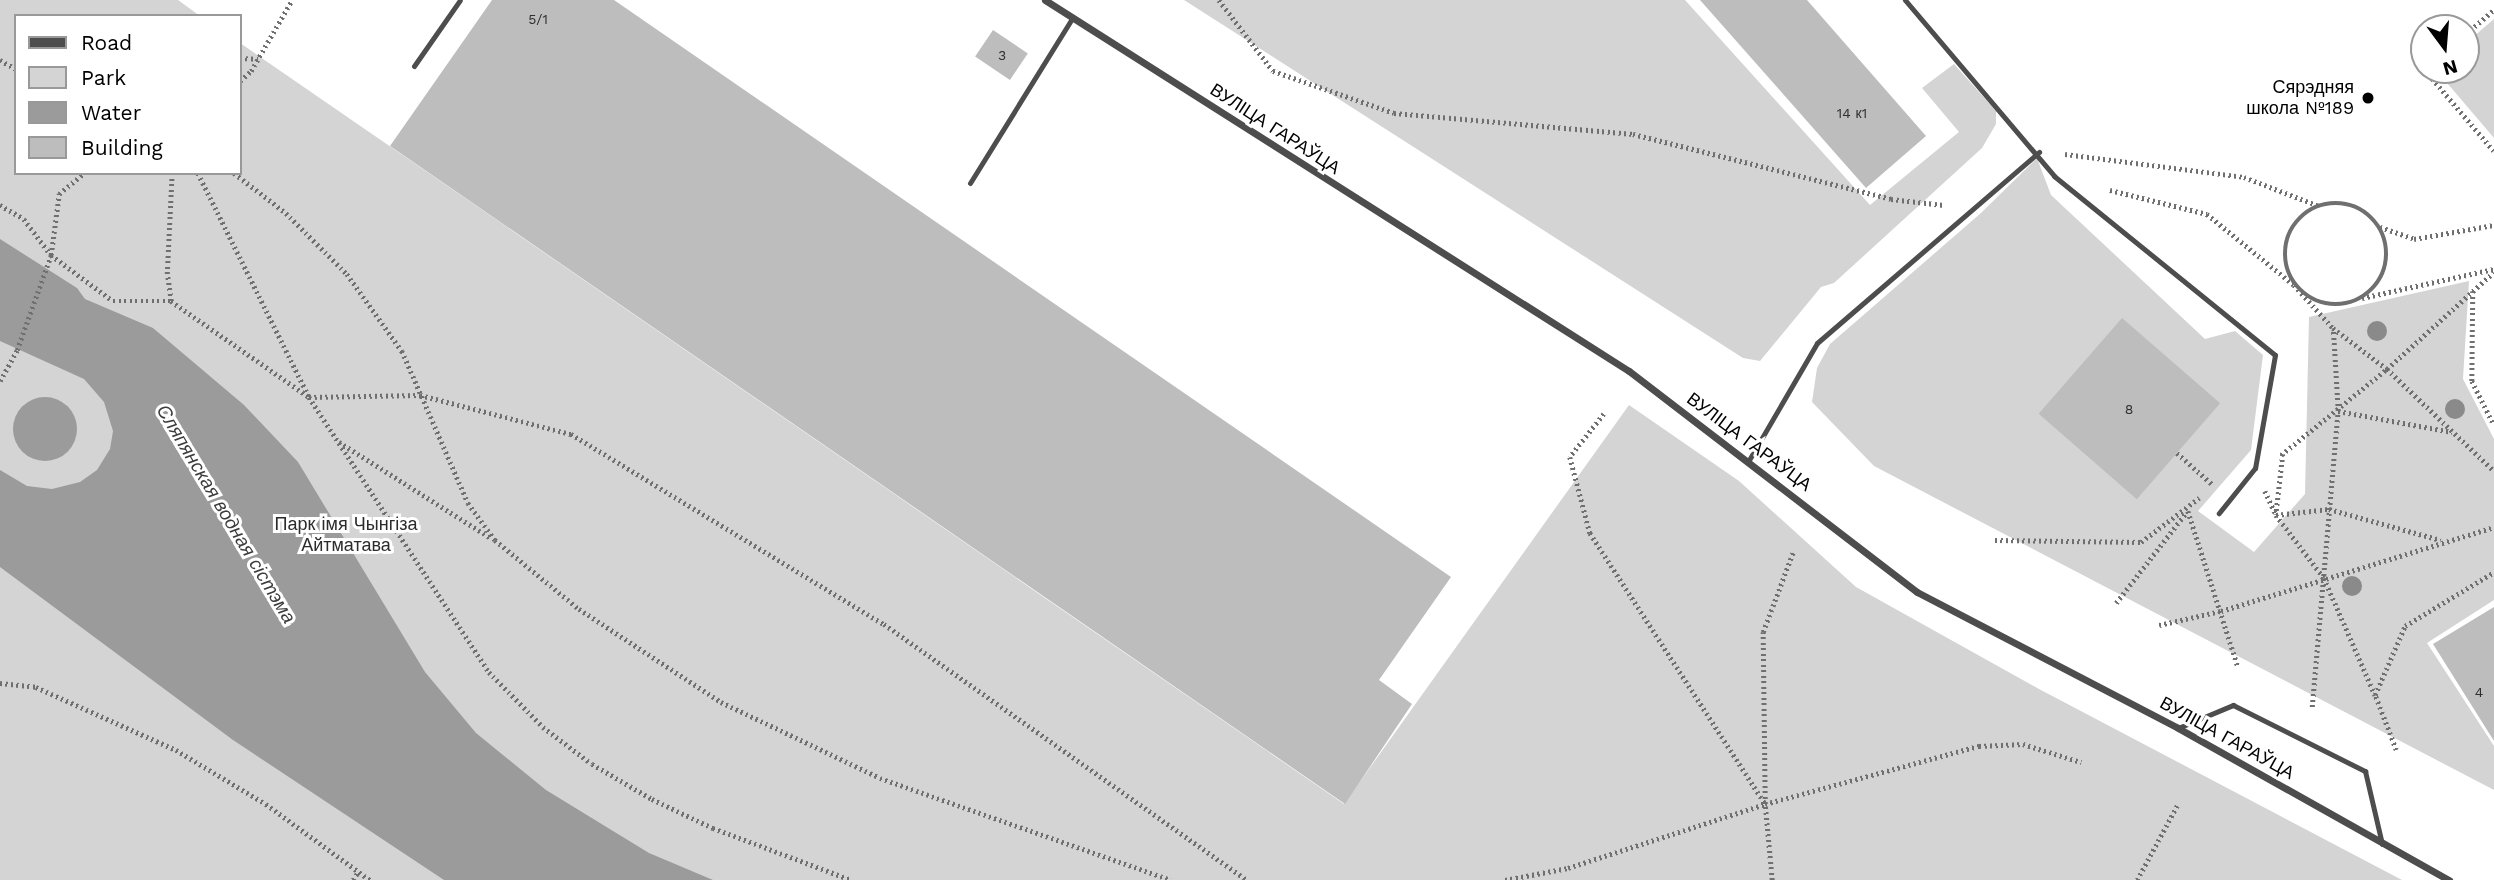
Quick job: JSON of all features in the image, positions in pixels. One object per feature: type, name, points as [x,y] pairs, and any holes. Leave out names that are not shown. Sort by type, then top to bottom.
[{"type":"street","name":"ВУЛІЦА ГАРАЎЦА","points":[[1045,0],[1629,371],[1749,460],[1863,554],[1917,592],[2178,729],[2449,880]]},
{"type":"lane","points":[[414,66],[460,0]]},
{"type":"lane","points":[[1905,0],[2039,152],[2054,176],[2275,355],[2255,468],[2219,513]]},
{"type":"lane","points":[[970,183],[1073,17]]},
{"type":"lane","points":[[1749,460],[1817,343],[2039,152]]},
{"type":"lane","points":[[2178,729],[2233,705],[2365,771],[2382,844]]},
{"type":"path","points":[[242,79],[258,59],[292,0]]},
{"type":"path","points":[[1219,0],[1273,71],[1394,113],[1633,134],[1891,199],[1977,208]]},
{"type":"path","points":[[2480,22],[2494,10]]},
{"type":"path","points":[[242,58],[258,59]]},
{"type":"path","points":[[2437,84],[2494,151]]},
{"type":"path","points":[[2039,152],[2244,177],[2320,206],[2354,206],[2379,227],[2414,239],[2494,225]]},
{"type":"path","points":[[0,381],[17,350],[51,255],[59,194],[82,175]]},
{"type":"path","points":[[171,301],[167,274],[172,175]]},
{"type":"path","points":[[199,175],[309,397],[489,671],[543,727],[592,764],[652,799],[713,828],[851,880]]},
{"type":"path","points":[[237,175],[286,213],[347,274],[402,351],[468,503],[495,540]]},
{"type":"path","points":[[2105,188],[2207,214],[2314,300],[2330,305],[2494,270]]},
{"type":"path","points":[[0,205],[24,219],[51,255],[113,302],[171,301],[309,397],[420,395],[571,434],[884,624],[1247,880]]},
{"type":"path","points":[[2320,206],[2304,214],[2286,243],[2285,260],[2294,285],[2333,328],[2387,369],[2494,471]]},
{"type":"path","points":[[2361,298],[2383,274],[2387,258],[2379,227]]},
{"type":"path","points":[[2396,750],[2324,578],[2276,515],[2255,468],[2283,454],[2338,411],[2494,270]]},
{"type":"path","points":[[2473,290],[2472,381],[2494,425]]},
{"type":"path","points":[[2312,707],[2338,411],[2333,328]]},
{"type":"path","points":[[2338,411],[2452,432]]},
{"type":"path","points":[[1604,414],[1570,457],[1590,533],[1765,804]]},
{"type":"path","points":[[335,440],[495,540],[579,609],[721,702],[880,778],[1171,880]]},
{"type":"path","points":[[2177,453],[2212,484]]},
{"type":"path","points":[[2276,515],[2283,454]]},
{"type":"path","points":[[2116,603],[2219,476]]},
{"type":"path","points":[[2276,515],[2329,509],[2442,540]]},
{"type":"path","points":[[1995,540],[2141,542],[2188,511]]},
{"type":"path","points":[[2188,511],[2238,667]]},
{"type":"path","points":[[2159,625],[2221,611],[2442,540],[2494,527]]},
{"type":"path","points":[[1772,880],[1765,804],[1763,632],[1793,552]]},
{"type":"path","points":[[2375,695],[2405,626],[2494,572]]},
{"type":"path","points":[[0,683],[36,687],[176,750],[266,804],[370,880]]},
{"type":"path","points":[[1505,880],[1568,868],[1765,804],[1979,746],[2023,744],[2081,762]]},
{"type":"path","points":[[2137,880],[2178,804]]},
{"type":"path","points":[[355,880],[358,872]]},
{"type":"green space","name":"Парк імя Чынгіза Айтматава","points":[[0,0],[178,0],[197,14],[14,14],[14,175],[242,175],[242,44],[1344,804],[1629,405],[1739,481],[1856,587],[2039,689],[2402,880],[0,880]]},
{"type":"green space","points":[[1184,0],[1685,0],[1870,205],[1959,132],[1922,88],[1954,64],[1996,111],[1996,124],[1982,148],[1834,283],[1821,287],[1760,361],[1743,358]]},
{"type":"green space","points":[[2494,19],[2494,138],[2448,84],[2480,84],[2480,31]]},
{"type":"green space","points":[[2037,158],[2051,195],[2205,339],[2235,331],[2263,355],[2251,450],[2198,511],[2254,552],[2305,494],[2309,317],[2469,281],[2463,379],[2494,439],[2494,600],[2427,643],[2494,746],[2494,790],[1874,466],[1812,402],[1817,368],[1830,344],[1981,213]]},
{"type":"water","name":"Сляпянская водная сістэма","points":[[0,239],[77,288],[85,299],[153,328],[244,405],[298,462],[425,672],[476,733],[546,790],[649,853],[713,880],[444,880],[233,740],[0,567],[0,470],[27,486],[52,489],[80,482],[97,470],[110,449],[113,431],[104,402],[84,379],[0,341]]},
{"type":"water","points":[[45,397],[63,403],[71,411],[77,429],[71,447],[63,455],[45,461],[27,455],[19,447],[13,429],[19,411],[27,403]]},
{"type":"building","points":[[492,0],[614,0],[1451,577],[1379,680],[1412,704],[1345,804],[390,146]]},
{"type":"building","points":[[1700,0],[1807,0],[1926,136],[1866,188]]},
{"type":"building","points":[[993,30],[1028,53],[1010,80],[975,57]]},
{"type":"building","points":[[2122,318],[2220,403],[2137,499],[2039,414]]},
{"type":"building","points":[[2494,607],[2494,741],[2433,644]]},
{"type":"place","name":"Сярэдняя школа №189","points":[[2368,98]]}]
